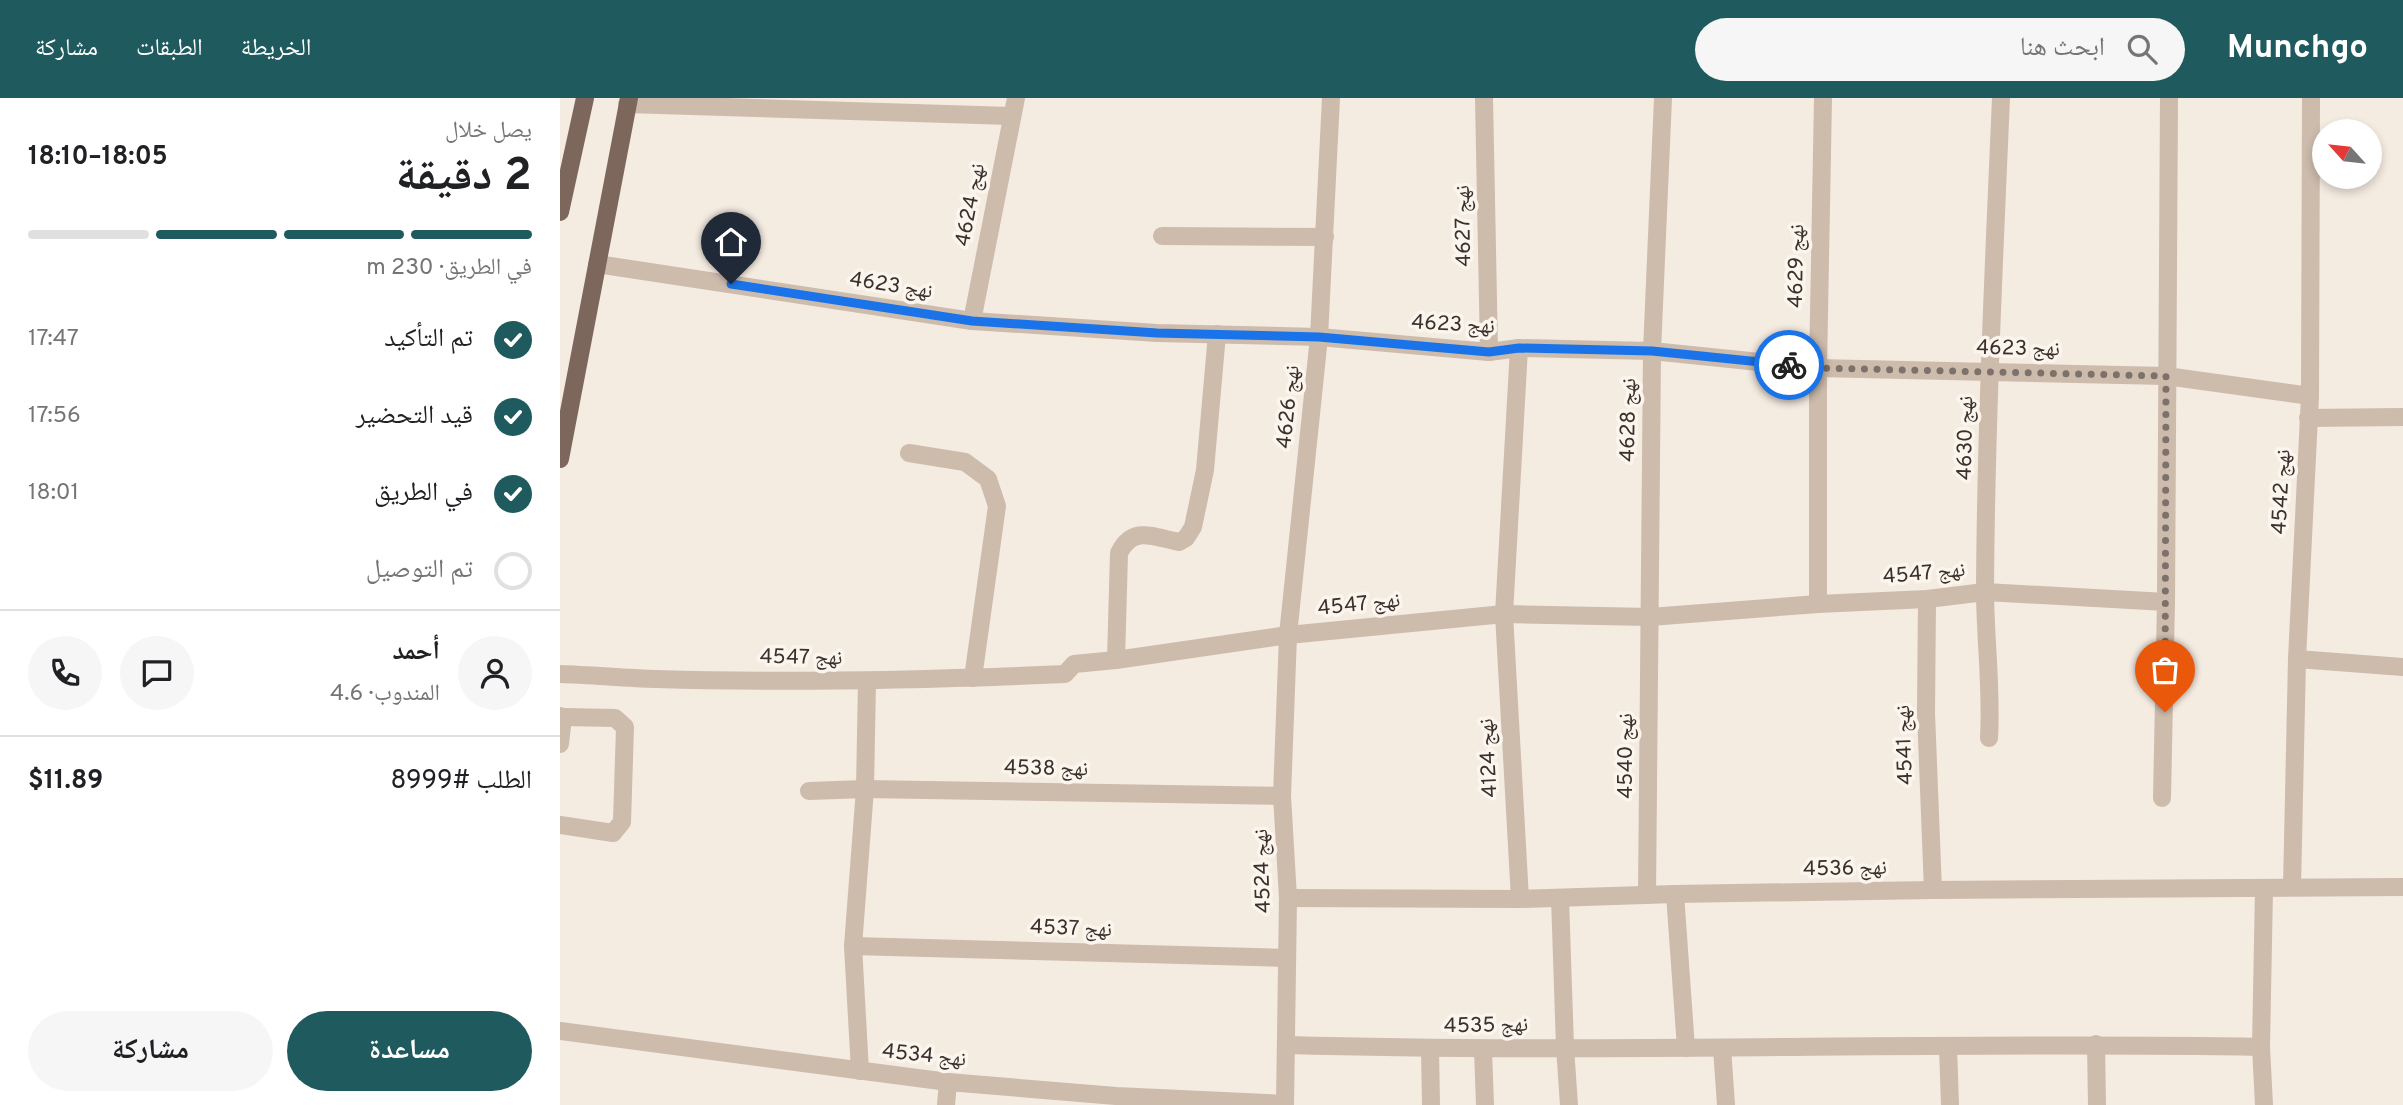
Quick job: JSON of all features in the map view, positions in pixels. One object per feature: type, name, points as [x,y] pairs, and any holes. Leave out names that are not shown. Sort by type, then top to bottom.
[{"type":"main road","points":[[560,212],[585,98]]},
{"type":"main road","points":[[560,459],[628,101]]},
{"type":"street","name":"نهج 4626","points":[[1288,635],[1319,337],[1331,98]]},
{"type":"street","name":"نهج 4627","points":[[1485,98],[1489,352]]},
{"type":"street","name":"نهج 4628","points":[[1650,617],[1652,351],[1663,98]]},
{"type":"street","name":"نهج 4629","points":[[1818,604],[1818,368],[1823,98]]},
{"type":"street","name":"نهج 4630","points":[[1989,738],[1991,708],[1985,592],[1990,371],[2001,98]]},
{"type":"street","points":[[2162,798],[2169,98]]},
{"type":"street","name":"نهج 4542","points":[[2292,887],[2297,659],[2310,396],[2311,98]]},
{"type":"street","points":[[628,101],[1014,107]]},
{"type":"street","name":"نهج 4624","points":[[972,321],[1014,107]]},
{"type":"street","points":[[1163,236],[1325,237]]},
{"type":"street","name":"نهج 4623","points":[[597,264],[972,321],[1157,333],[1319,337],[1489,352],[1519,348],[1652,351],[1818,368],[2166,376],[2310,396]]},
{"type":"street","points":[[1115,660],[1119,553],[1126,540],[1138,534],[1179,542],[1186,538],[1194,527],[1205,470],[1217,334]]},
{"type":"street","name":"نهج 4124","points":[[1519,348],[1504,614],[1520,899]]},
{"type":"street","points":[[2308,418],[2403,417]]},
{"type":"street","points":[[909,453],[965,462],[988,479],[997,506],[973,678]]},
{"type":"street","name":"نهج 4547","points":[[560,674],[656,679],[867,681],[1065,674],[1074,664],[1288,635],[1504,614],[1650,617],[1927,599],[1985,592],[2166,602]]},
{"type":"street","name":"نهج 4541","points":[[1927,599],[1926,713],[1933,890]]},
{"type":"street","name":"نهج 4540","points":[[1647,895],[1650,617]]},
{"type":"street","name":"نهج 4524","points":[[1285,1104],[1288,898],[1282,796],[1288,635]]},
{"type":"street","points":[[2297,659],[2403,667]]},
{"type":"street","points":[[860,1071],[853,946],[865,789],[867,681]]},
{"type":"street","points":[[560,744],[561,716],[615,718],[625,727],[622,822],[619,828],[613,833],[560,825]]},
{"type":"street","name":"نهج 4538","points":[[809,791],[865,789],[1282,796]]},
{"type":"street","name":"نهج 4536","points":[[1288,898],[1520,899],[1933,890],[2403,887]]},
{"type":"street","points":[[2264,889],[2264,1105]]},
{"type":"street","points":[[1675,894],[1686,1048]]},
{"type":"street","points":[[1560,898],[1564,1048],[1569,1105]]},
{"type":"street","name":"نهج 4537","points":[[853,946],[1287,958]]},
{"type":"street","name":"نهج 4534","points":[[560,1031],[948,1082],[1116,1096],[1285,1104]]},
{"type":"street","points":[[2096,1044],[2097,1105]]},
{"type":"street","name":"نهج 4535","points":[[1287,1045],[1483,1050],[2096,1044],[2262,1047]]},
{"type":"street","points":[[1948,1047],[1950,1105]]},
{"type":"street","points":[[1722,1048],[1726,1105]]},
{"type":"street","points":[[1430,1049],[1431,1105]]},
{"type":"street","points":[[1483,1050],[1485,1105]]},
{"type":"street","points":[[946,1105],[948,1082]]},
{"type":"way so far","points":[[1789,365],[1818,368],[2166,376],[2165,712]]},
{"type":"route","points":[[731,284],[972,321],[1157,333],[1319,337],[1489,352],[1519,348],[1652,351],[1789,365]]}]
